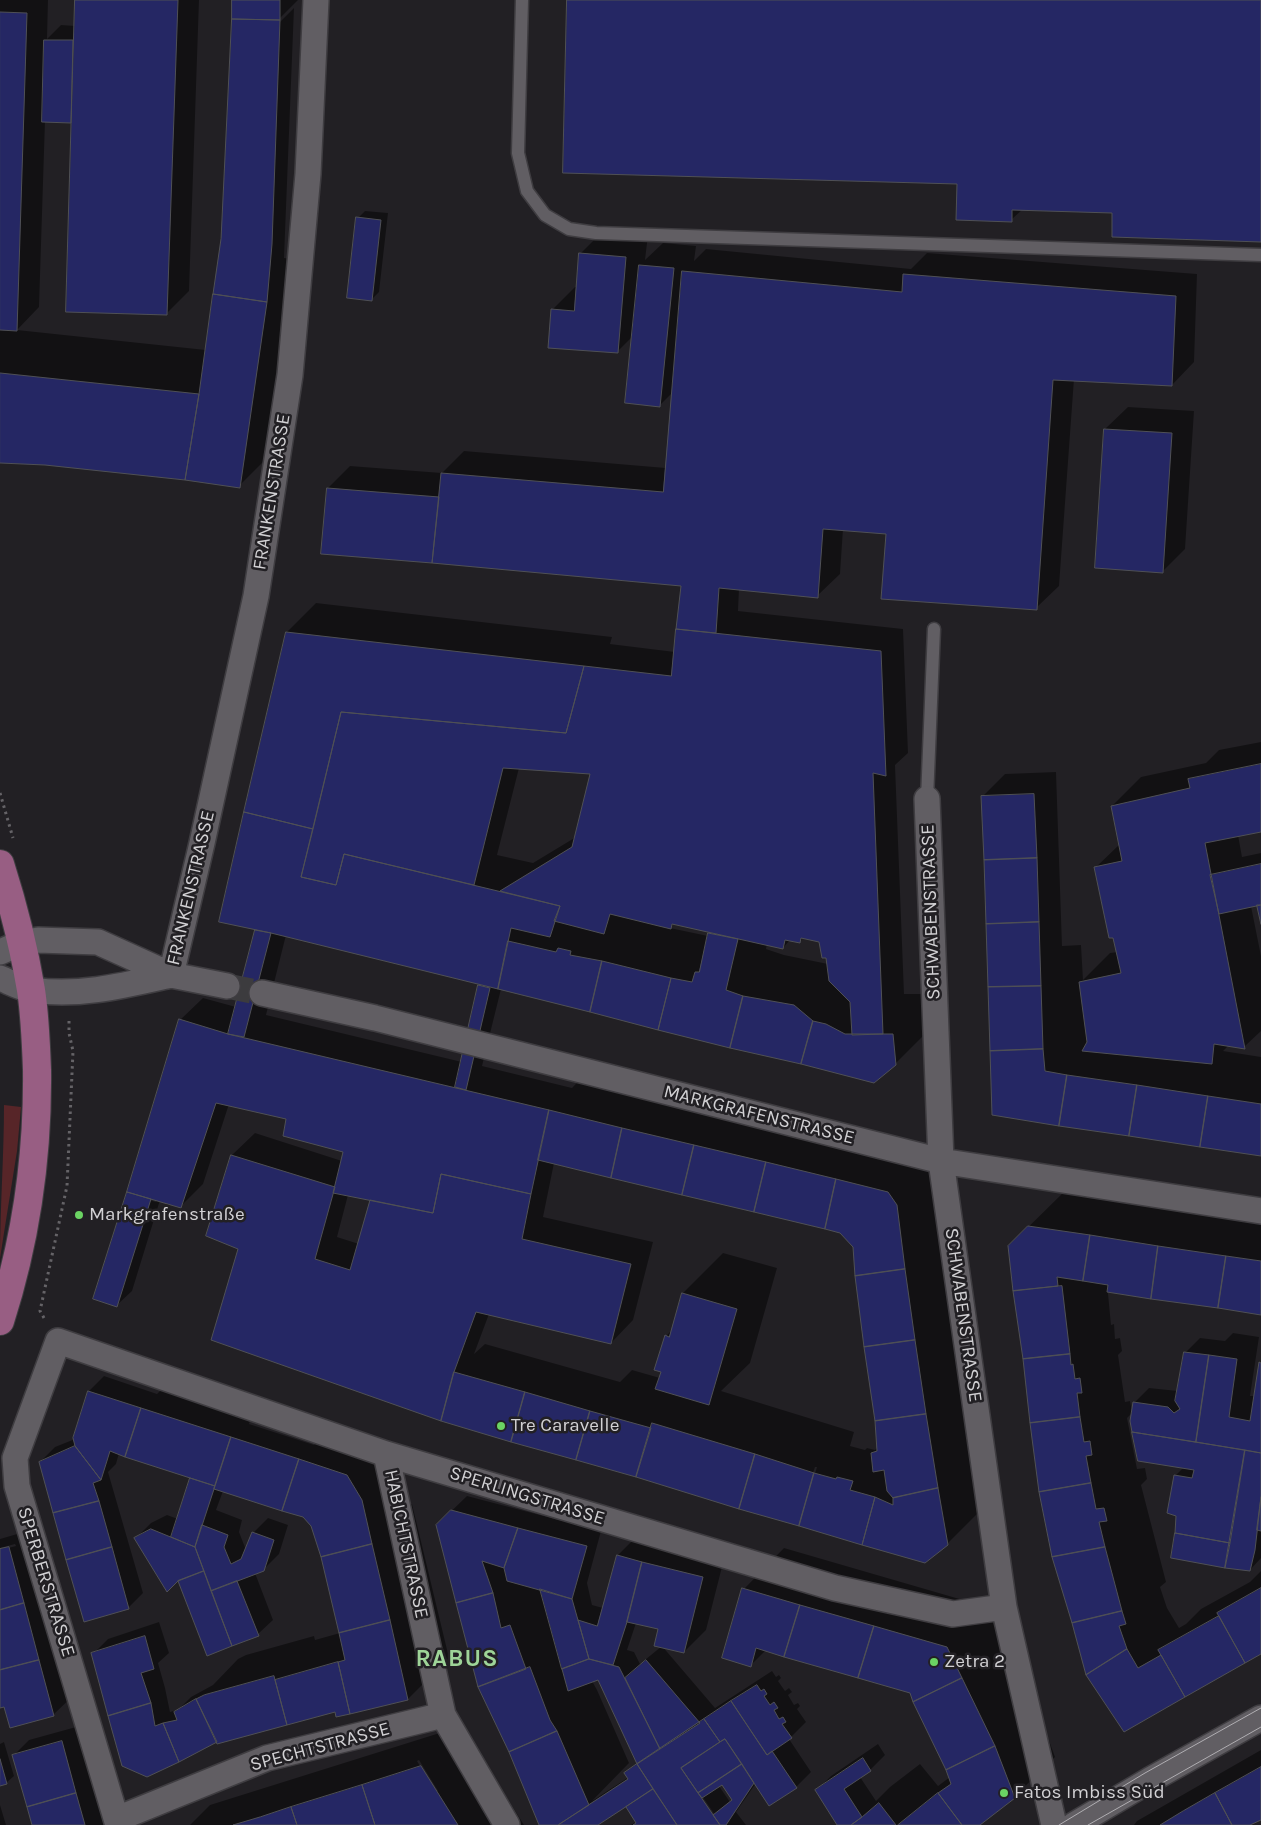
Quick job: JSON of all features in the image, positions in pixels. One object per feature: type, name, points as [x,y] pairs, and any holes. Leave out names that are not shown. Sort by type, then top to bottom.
[{"type":"main road","points":[[0,864],[10,896],[10,948],[31,990],[37,1078],[33,1166],[24,1224],[12,1280],[0,1321]]},
{"type":"street","name":"FRANKENSTRASSE","points":[[171,975],[256,596],[290,375],[308,174],[316,0]]},
{"type":"street","name":"SCHWABENSTRASSE","points":[[927,799],[941,1161],[1004,1607],[1054,1825]]},
{"type":"street","points":[[10,948],[38,940],[98,942],[171,975],[227,986]]},
{"type":"street","points":[[0,978],[31,990],[68,992],[115,987],[171,975]]},
{"type":"street","name":"MARKGRAFENSTRASSE","points":[[262,993],[375,1018],[941,1161],[1261,1211]]},
{"type":"street","name":"SPERLINGSTRASSE","points":[[58,1341],[386,1454],[834,1588],[953,1614],[1004,1607]]},
{"type":"street","name":"SPERBERSTRASSE","points":[[58,1341],[15,1458],[17,1486],[117,1822]]},
{"type":"street","name":"HABICHTSTRASSE","points":[[386,1454],[443,1715],[507,1825]]},
{"type":"street","name":"SPECHTSTRASSE","points":[[117,1822],[267,1758],[443,1715]]},
{"type":"street","points":[[1074,1825],[1261,1718]]},
{"type":"lane","points":[[522,0],[518,153],[527,191],[546,215],[569,229],[616,234],[1261,255]]},
{"type":"lane","points":[[927,799],[934,629]]},
{"type":"shaded area","points":[[4,1105],[21,1107],[17,1151],[0,1258],[3,1143]]},
{"type":"building","points":[[75,0],[178,0],[167,315],[66,312]]},
{"type":"building","points":[[232,0],[280,0],[280,20],[232,19]]},
{"type":"building","points":[[567,0],[1261,0],[1261,242],[1112,237],[1112,213],[1012,210],[1012,222],[956,220],[957,184],[563,173]]},
{"type":"building","points":[[0,12],[27,13],[17,331],[0,330]]},
{"type":"building","points":[[232,19],[280,20],[272,244],[267,302],[213,294],[221,239]]},
{"type":"building","points":[[44,40],[73,40],[71,123],[42,122]]},
{"type":"building","points":[[356,217],[381,220],[372,301],[347,298]]},
{"type":"building","points":[[579,253],[626,257],[618,353],[548,348],[551,309],[574,311]]},
{"type":"building","points":[[639,265],[674,268],[660,407],[625,403]]},
{"type":"building","points":[[682,271],[902,292],[903,274],[1176,296],[1172,386],[1053,380],[1037,610],[881,599],[886,534],[823,529],[818,598],[719,588],[716,633],[676,629],[681,586],[432,563],[441,473],[663,492]]},
{"type":"building","points":[[213,294],[267,302],[240,488],[185,480]]},
{"type":"building","points":[[0,373],[199,394],[185,480],[45,465],[0,463]]},
{"type":"building","points":[[1104,429],[1172,433],[1163,573],[1095,568]]},
{"type":"building","points":[[327,488],[439,497],[432,563],[321,554]]},
{"type":"building","points":[[676,629],[881,651],[886,776],[873,773],[883,1034],[852,1035],[850,1002],[829,981],[826,958],[822,958],[819,942],[801,938],[800,943],[785,940],[783,949],[672,924],[671,929],[610,914],[604,934],[554,921],[560,906],[500,891],[572,847],[590,774],[503,768],[474,885],[344,854],[336,885],[301,877],[341,712],[566,733],[584,666],[671,676]]},
{"type":"building","points":[[286,632],[584,666],[566,733],[341,712],[313,829],[244,812]]},
{"type":"building","points":[[1261,764],[1261,832],[1205,843],[1245,1049],[1214,1044],[1212,1064],[1082,1051],[1087,1042],[1079,982],[1121,973],[1113,938],[1109,938],[1094,867],[1122,861],[1111,806],[1190,788],[1188,779]]},
{"type":"building","points":[[1034,794],[1037,858],[984,860],[981,796]]},
{"type":"building","points":[[244,812],[313,829],[301,877],[336,885],[344,854],[560,906],[550,937],[511,928],[498,989],[219,922]]},
{"type":"building","points":[[1037,858],[1039,922],[986,924],[984,860]]},
{"type":"building","points":[[1261,864],[1261,905],[1219,914],[1210,875]]},
{"type":"building","points":[[1257,905],[1261,905],[1261,924]]},
{"type":"building","points":[[1039,922],[1041,986],[988,987],[986,924]]},
{"type":"building","points":[[255,930],[271,933],[244,1037],[228,1034]]},
{"type":"building","points":[[708,933],[738,939],[726,990],[743,996],[730,1048],[658,1030],[671,978],[692,982],[695,972],[699,972]]},
{"type":"building","points":[[508,941],[556,952],[558,948],[571,951],[570,955],[602,961],[590,1012],[498,989]]},
{"type":"building","points":[[602,961],[671,978],[658,1030],[590,1012]]},
{"type":"building","points":[[478,985],[490,988],[466,1090],[455,1087]]},
{"type":"building","points":[[1041,986],[1043,1049],[990,1051],[988,987]]},
{"type":"building","points":[[743,996],[794,1005],[813,1021],[801,1064],[730,1048]]},
{"type":"building","points":[[179,1019],[228,1034],[549,1110],[531,1194],[441,1174],[433,1213],[333,1193],[343,1152],[283,1136],[286,1119],[216,1103],[181,1208],[127,1192]]},
{"type":"building","points":[[813,1021],[826,1024],[845,1034],[893,1034],[896,1065],[874,1083],[801,1064]]},
{"type":"building","points":[[1043,1049],[1045,1071],[1067,1075],[1059,1126],[992,1115],[990,1051]]},
{"type":"building","points":[[1067,1075],[1137,1085],[1129,1136],[1059,1126]]},
{"type":"building","points":[[1137,1085],[1208,1096],[1200,1147],[1129,1136]]},
{"type":"building","points":[[1208,1096],[1261,1104],[1261,1156],[1200,1147]]},
{"type":"building","points":[[549,1110],[622,1128],[611,1178],[538,1160]]},
{"type":"building","points":[[622,1128],[694,1145],[682,1195],[611,1178]]},
{"type":"building","points":[[694,1145],[766,1162],[754,1212],[682,1195]]},
{"type":"building","points":[[231,1155],[335,1187],[315,1259],[350,1270],[370,1200],[433,1213],[441,1174],[531,1194],[522,1239],[631,1264],[611,1344],[476,1312],[454,1372],[441,1421],[211,1340],[238,1249],[206,1236]]},
{"type":"building","points":[[766,1162],[836,1179],[825,1229],[754,1212]]},
{"type":"building","points":[[836,1179],[888,1192],[897,1205],[905,1269],[855,1276],[853,1247],[840,1233],[825,1229]]},
{"type":"building","points":[[127,1192],[151,1199],[117,1307],[93,1299]]},
{"type":"building","points":[[1028,1226],[1090,1235],[1083,1281],[1057,1277],[1058,1286],[1013,1291],[1008,1246]]},
{"type":"building","points":[[1090,1235],[1158,1246],[1151,1299],[1107,1292],[1108,1285],[1083,1281]]},
{"type":"building","points":[[1158,1246],[1226,1256],[1218,1308],[1151,1299]]},
{"type":"building","points":[[1226,1256],[1261,1261],[1261,1315],[1218,1308]]},
{"type":"building","points":[[905,1269],[915,1340],[864,1347],[855,1276]]},
{"type":"building","points":[[1062,1286],[1070,1354],[1023,1359],[1013,1291]]},
{"type":"building","points":[[682,1293],[737,1309],[709,1405],[655,1389],[661,1372],[654,1370],[665,1335],[669,1337]]},
{"type":"building","points":[[915,1340],[926,1414],[875,1421],[864,1347]]},
{"type":"building","points":[[1184,1352],[1209,1355],[1196,1442],[1132,1432],[1130,1421],[1133,1402],[1168,1407],[1174,1413],[1180,1409],[1175,1401]]},
{"type":"building","points":[[1070,1354],[1075,1379],[1080,1378],[1082,1393],[1077,1393],[1080,1417],[1030,1423],[1023,1359]]},
{"type":"building","points":[[1209,1355],[1237,1359],[1229,1417],[1250,1421],[1259,1362],[1261,1363],[1261,1453],[1196,1442]]},
{"type":"building","points":[[454,1372],[525,1392],[511,1442],[441,1421]]},
{"type":"building","points":[[88,1391],[141,1408],[125,1457],[110,1451],[101,1480],[75,1446],[73,1438]]},
{"type":"building","points":[[525,1392],[590,1411],[576,1460],[511,1442]]},
{"type":"building","points":[[141,1408],[231,1437],[215,1486],[125,1457]]},
{"type":"building","points":[[590,1411],[651,1428],[636,1477],[576,1460]]},
{"type":"building","points":[[926,1414],[938,1488],[893,1498],[887,1491],[884,1470],[873,1472],[871,1453],[877,1451],[875,1421]]},
{"type":"building","points":[[1080,1417],[1084,1442],[1090,1441],[1092,1455],[1086,1456],[1091,1483],[1039,1492],[1030,1423]]},
{"type":"building","points":[[652,1423],[755,1454],[739,1509],[636,1477]]},
{"type":"building","points":[[1132,1432],[1245,1450],[1230,1543],[1175,1533],[1176,1516],[1167,1513],[1174,1475],[1192,1478],[1194,1470],[1138,1461]]},
{"type":"building","points":[[231,1437],[299,1459],[282,1511],[214,1489]]},
{"type":"building","points":[[75,1446],[101,1480],[93,1483],[99,1501],[53,1513],[39,1462]]},
{"type":"building","points":[[1245,1450],[1261,1453],[1261,1497],[1255,1550],[1250,1571],[1225,1568]]},
{"type":"building","points":[[755,1454],[814,1473],[799,1526],[739,1509]]},
{"type":"building","points":[[299,1459],[347,1475],[362,1500],[372,1544],[321,1557],[311,1526],[303,1517],[282,1511]]},
{"type":"building","points":[[814,1473],[853,1481],[850,1490],[875,1497],[862,1545],[799,1526]]},
{"type":"building","points":[[190,1478],[215,1486],[195,1547],[171,1537]]},
{"type":"building","points":[[1091,1483],[1096,1509],[1104,1508],[1107,1521],[1099,1522],[1105,1547],[1052,1557],[1039,1492]]},
{"type":"building","points":[[938,1488],[948,1545],[925,1563],[862,1545],[875,1497],[893,1505],[893,1498]]},
{"type":"building","points":[[1261,1497],[1261,1531],[1257,1530]]},
{"type":"building","points":[[99,1501],[112,1547],[66,1560],[53,1513]]},
{"type":"building","points":[[451,1510],[518,1528],[504,1568],[482,1561],[493,1593],[456,1603],[436,1525]]},
{"type":"building","points":[[202,1525],[228,1535],[224,1547],[231,1564],[241,1559],[252,1532],[274,1540],[264,1571],[211,1591],[195,1547]]},
{"type":"building","points":[[518,1528],[587,1546],[572,1599],[507,1581],[504,1568]]},
{"type":"building","points":[[151,1529],[195,1547],[204,1571],[178,1581],[167,1592],[134,1538]]},
{"type":"building","points":[[1175,1533],[1230,1543],[1225,1568],[1171,1558]]},
{"type":"building","points":[[372,1544],[390,1620],[339,1633],[321,1557]]},
{"type":"building","points":[[9,1547],[24,1603],[0,1610],[0,1549]]},
{"type":"building","points":[[112,1547],[129,1609],[84,1622],[66,1560]]},
{"type":"building","points":[[1105,1547],[1122,1611],[1072,1623],[1052,1557]]},
{"type":"building","points":[[617,1555],[642,1562],[627,1622],[613,1665],[589,1659],[578,1620],[597,1626]]},
{"type":"building","points":[[642,1562],[703,1577],[684,1653],[654,1646],[658,1629],[627,1622]]},
{"type":"building","points":[[204,1571],[232,1646],[207,1656],[178,1581]]},
{"type":"building","points":[[237,1581],[259,1636],[232,1646],[211,1591]]},
{"type":"building","points":[[742,1588],[800,1605],[784,1657],[756,1648],[751,1667],[722,1658]]},
{"type":"building","points":[[1261,1588],[1261,1654],[1245,1663],[1217,1613]]},
{"type":"building","points":[[540,1589],[572,1599],[589,1659],[562,1669]]},
{"type":"building","points":[[493,1593],[501,1628],[510,1625],[526,1669],[478,1687],[456,1603]]},
{"type":"building","points":[[24,1603],[39,1660],[0,1670],[0,1610]]},
{"type":"building","points":[[800,1605],[874,1626],[858,1678],[784,1657]]},
{"type":"building","points":[[1122,1611],[1126,1624],[1119,1626],[1127,1649],[1086,1675],[1072,1623]]},
{"type":"building","points":[[1219,1616],[1245,1663],[1185,1697],[1158,1650]]},
{"type":"building","points":[[390,1620],[408,1700],[350,1714],[338,1662],[345,1660],[339,1633]]},
{"type":"building","points":[[874,1626],[947,1647],[962,1678],[913,1702],[910,1693],[858,1678]]},
{"type":"building","points":[[145,1636],[154,1669],[141,1673],[151,1703],[108,1716],[91,1653]]},
{"type":"building","points":[[1127,1649],[1138,1668],[1161,1655],[1185,1697],[1124,1732],[1086,1675]]},
{"type":"building","points":[[589,1659],[619,1667],[660,1749],[637,1764],[598,1680],[568,1691],[562,1669]]},
{"type":"building","points":[[39,1660],[54,1716],[10,1728],[4,1707],[0,1708],[0,1670]]},
{"type":"building","points":[[646,1660],[700,1723],[660,1749],[625,1678]]},
{"type":"building","points":[[338,1662],[350,1714],[336,1717],[335,1712],[287,1725],[275,1680]]},
{"type":"building","points":[[530,1667],[550,1720],[557,1731],[509,1752],[478,1687]]},
{"type":"building","points":[[274,1676],[287,1725],[217,1744],[196,1699],[204,1695]]},
{"type":"building","points":[[962,1678],[995,1746],[946,1770],[913,1702]]},
{"type":"building","points":[[757,1685],[761,1691],[764,1689],[767,1694],[764,1696],[770,1705],[774,1702],[778,1708],[774,1710],[779,1719],[783,1717],[786,1722],[782,1724],[792,1738],[767,1755],[731,1701]]},
{"type":"building","points":[[196,1699],[217,1742],[179,1762],[163,1723],[177,1720],[174,1712]]},
{"type":"building","points":[[731,1701],[767,1755],[772,1751],[797,1788],[769,1806],[725,1739],[720,1742],[704,1719]]},
{"type":"building","points":[[151,1703],[155,1726],[163,1723],[179,1762],[147,1777],[122,1766],[108,1716]]},
{"type":"building","points":[[704,1719],[720,1742],[681,1768],[720,1825],[677,1825],[637,1764]]},
{"type":"building","points":[[557,1731],[589,1805],[558,1825],[539,1825],[509,1752]]},
{"type":"building","points":[[725,1739],[742,1764],[698,1793],[681,1768]]},
{"type":"building","points":[[62,1741],[76,1793],[27,1807],[12,1755]]},
{"type":"building","points":[[995,1746],[1015,1798],[980,1825],[962,1825],[938,1793],[951,1784],[946,1770]]},
{"type":"building","points":[[863,1758],[871,1771],[844,1789],[862,1817],[851,1825],[837,1825],[815,1790]]},
{"type":"building","points":[[0,1759],[7,1784],[0,1786]]},
{"type":"building","points":[[637,1764],[653,1789],[598,1825],[558,1825],[628,1779],[624,1773]]},
{"type":"building","points":[[742,1764],[754,1783],[726,1825],[720,1825],[713,1815],[732,1800],[722,1785],[702,1798],[698,1793]]},
{"type":"building","points":[[421,1766],[458,1825],[375,1825],[362,1785]]},
{"type":"building","points":[[1261,1767],[1261,1820],[1250,1825],[1232,1825],[1215,1793]]},
{"type":"building","points":[[362,1785],[375,1825],[297,1825],[291,1807]]},
{"type":"building","points":[[653,1789],[677,1825],[633,1825],[636,1823],[626,1807]]},
{"type":"building","points":[[76,1793],[85,1825],[32,1825],[27,1807]]},
{"type":"building","points":[[938,1793],[962,1825],[898,1825]]},
{"type":"building","points":[[1215,1793],[1232,1825],[1160,1825],[1183,1811]]},
{"type":"building","points":[[879,1803],[896,1825],[851,1825],[862,1817]]},
{"type":"building","points":[[291,1807],[297,1825],[233,1825],[260,1817]]},
{"type":"tunnel","points":[[227,986],[262,993]]},
{"type":"tram line","points":[[1059,1825],[1145,1773],[1261,1708]]},
{"type":"tram line","points":[[1088,1825],[1261,1727]]},
{"type":"place","name":"Markgrafenstraße","points":[[79,1215]]},
{"type":"place","name":"Tre Caravelle","points":[[501,1426]]},
{"type":"place","name":"Zetra 2","points":[[934,1662]]},
{"type":"place","name":"Fatos Imbiss Süd","points":[[1004,1793]]},
{"type":"district","name":"RABUS","points":[[457,1659]]}]
